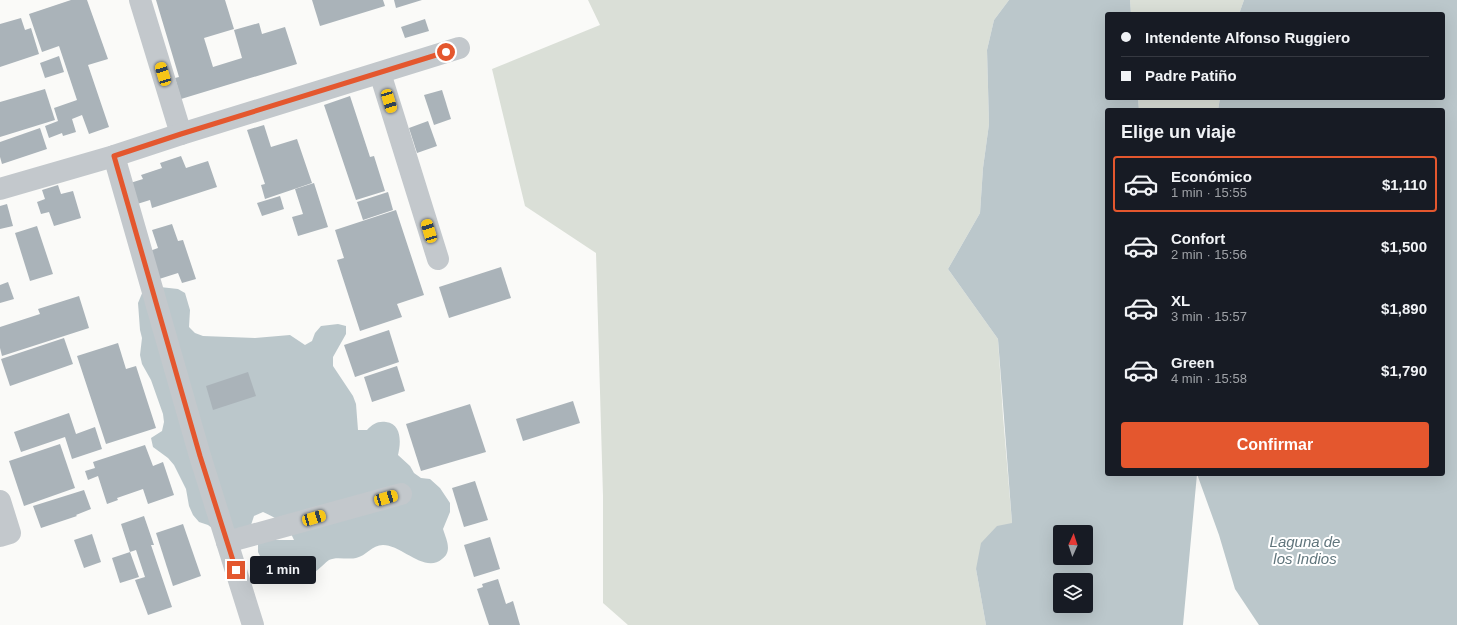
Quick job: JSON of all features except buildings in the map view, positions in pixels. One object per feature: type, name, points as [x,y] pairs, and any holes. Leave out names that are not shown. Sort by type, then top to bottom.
[{"type":"street","points":[[140,0],[181,134]]},
{"type":"street","points":[[0,189],[114,156],[459,48]]},
{"type":"street","points":[[380,72],[438,259]]},
{"type":"street","points":[[114,156],[200,456],[253,625]]},
{"type":"street","points":[[227,542],[401,494]]},
{"type":"street","points":[[0,501],[10,533],[0,536]]},
{"type":"shaded area","points":[[588,0],[1009,0],[994,20],[987,50],[989,124],[983,168],[980,213],[948,269],[998,339],[1012,523],[976,569],[986,625],[628,625],[603,603],[603,496],[596,253],[525,206],[492,69],[600,25]]},
{"type":"shaded area","points":[[1130,0],[1244,0],[1240,12],[1131,12]]},
{"type":"shaded area","points":[[1138,100],[1220,100],[1218,108],[1139,108]]},
{"type":"water","points":[[1009,0],[1130,0],[1131,12],[1105,12],[1105,100],[1138,100],[1139,108],[1105,108],[1105,476],[1197,476],[1183,625],[986,625],[976,569],[981,543],[997,526],[1012,523],[998,339],[948,269],[980,213],[983,168],[989,124],[987,50],[994,20]]},
{"type":"water","name":"Laguna de los Indios","points":[[1244,0],[1457,0],[1457,625],[1259,625],[1235,589],[1219,535],[1198,476],[1445,476],[1445,108],[1218,108],[1220,100],[1445,100],[1445,12],[1240,12]]},
{"type":"water","points":[[151,286],[178,289],[185,293],[190,310],[189,327],[195,333],[203,336],[255,338],[290,335],[305,345],[312,341],[315,333],[321,326],[338,324],[346,326],[346,334],[333,357],[333,366],[353,396],[356,404],[358,430],[367,430],[380,422],[386,422],[395,426],[398,430],[400,440],[398,455],[410,466],[414,473],[421,478],[430,479],[440,488],[450,503],[450,512],[443,529],[448,545],[445,556],[435,563],[428,563],[413,558],[390,546],[379,545],[360,557],[349,559],[332,559],[315,572],[306,572],[280,563],[262,560],[258,552],[258,543],[267,540],[294,540],[282,522],[263,512],[254,516],[251,525],[244,529],[216,531],[208,525],[199,522],[193,515],[189,506],[186,489],[174,465],[168,458],[153,447],[151,438],[162,431],[164,422],[163,414],[151,380],[142,364],[140,355],[142,338],[138,303],[143,291]]},
{"type":"route","points":[[236,570],[200,456],[114,156],[446,52]]}]
